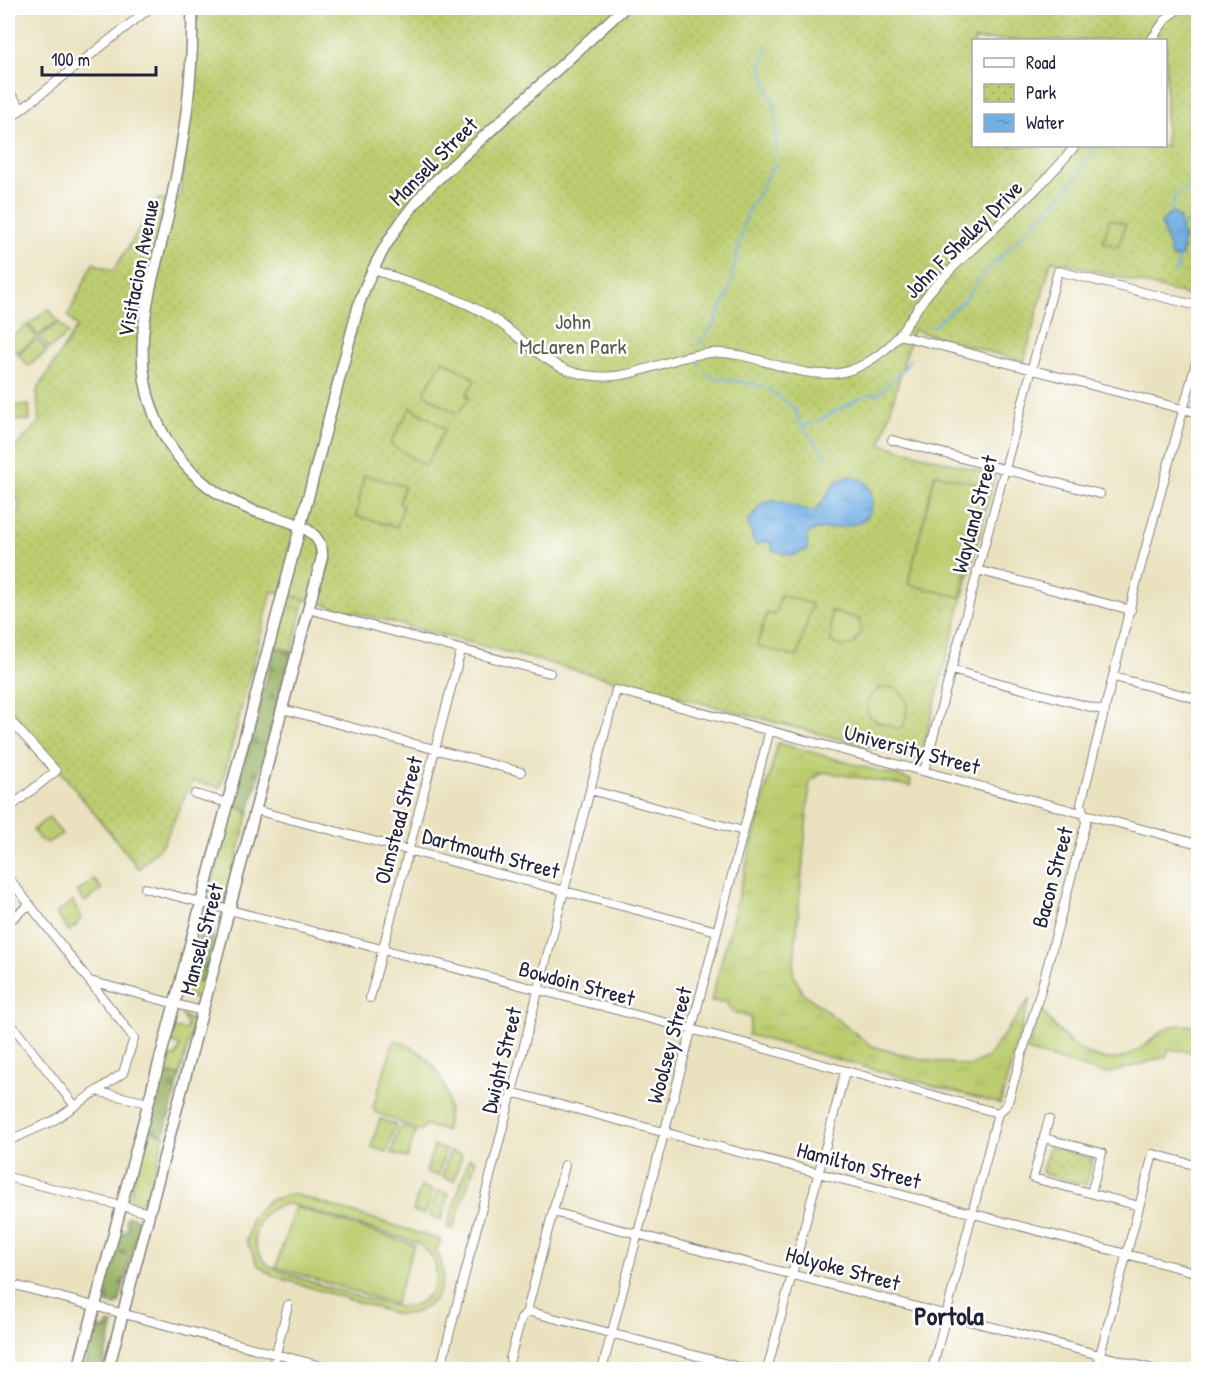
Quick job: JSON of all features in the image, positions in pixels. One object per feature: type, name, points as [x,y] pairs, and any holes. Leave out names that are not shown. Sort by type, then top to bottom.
[{"type":"street","points":[[8,120],[150,8]]},
{"type":"street","name":"Visitacion Avenue","points":[[192,8],[190,76],[180,153],[143,328],[141,360],[145,388],[165,438],[181,461],[200,480],[245,508],[302,526]]},
{"type":"street","name":"Mansell Street","points":[[78,1370],[359,304],[372,269],[393,231],[426,189],[624,8]]},
{"type":"street","points":[[1152,39],[1179,8]]},
{"type":"street","points":[[8,91],[22,109]]},
{"type":"street","name":"John F Shelley Drive","points":[[372,269],[476,308],[509,329],[547,360],[572,371],[597,376],[637,374],[696,355],[722,353],[803,372],[840,373],[864,364],[899,335],[933,288],[1051,176],[1073,147]]},
{"type":"street","name":"Wayland Street","points":[[924,771],[1055,276],[1063,270],[1198,306]]},
{"type":"street","points":[[899,335],[1198,413]]},
{"type":"street","name":"Bacon Street","points":[[932,1370],[998,1113],[1007,1105],[1086,822],[1081,804],[1198,355]]},
{"type":"street","points":[[892,440],[1100,494]]},
{"type":"street","name":"Mansell Street","points":[[108,1370],[322,551],[318,540],[302,526]]},
{"type":"street","points":[[977,570],[1131,610]]},
{"type":"street","points":[[308,609],[550,674]]},
{"type":"street","name":"Olmstead Street","points":[[370,998],[461,650]]},
{"type":"street","points":[[951,670],[1105,711]]},
{"type":"street","points":[[1114,677],[1198,699]]},
{"type":"street","name":"University Street","points":[[616,690],[1198,844]]},
{"type":"street","name":"Dwight Street","points":[[440,1370],[510,1104],[536,991],[616,690]]},
{"type":"street","points":[[282,709],[521,772]]},
{"type":"street","points":[[8,718],[56,771],[8,809]]},
{"type":"street","name":"Woolsey Street","points":[[602,1370],[770,730]]},
{"type":"street","points":[[590,790],[743,831]]},
{"type":"street","points":[[195,794],[228,802]]},
{"type":"street","name":"Dartmouth Street","points":[[255,810],[717,931]]},
{"type":"street","points":[[8,877],[134,1038],[123,1073],[53,1121],[8,1142]]},
{"type":"street","name":"Bowdoin Street","points":[[146,888],[536,991],[748,1044],[998,1113]]},
{"type":"street","points":[[8,922],[29,905]]},
{"type":"street","points":[[89,981],[202,1011]]},
{"type":"street","points":[[8,1020],[75,1106]]},
{"type":"street","points":[[767,1370],[845,1072]]},
{"type":"street","points":[[96,1091],[148,1103]]},
{"type":"street","name":"Hamilton Street","points":[[511,1092],[1198,1273]]},
{"type":"street","points":[[1049,1119],[1033,1178],[1139,1206]]},
{"type":"street","points":[[1044,1138],[1102,1153],[1091,1193]]},
{"type":"street","points":[[1096,1370],[1153,1154],[1198,1166]]},
{"type":"street","points":[[510,1359],[521,1319],[527,1311],[566,1165]]},
{"type":"street","points":[[8,1177],[149,1213]]},
{"type":"street","name":"Holyoke Street","points":[[553,1212],[1157,1370]]},
{"type":"street","points":[[18,1286],[336,1370]]},
{"type":"street","points":[[272,1370],[288,1305]]},
{"type":"street","points":[[527,1311],[750,1370]]},
{"type":"green space","name":"John McLaren Park","points":[[196,8],[1198,8],[1198,298],[1051,261],[1024,362],[913,330],[881,444],[995,475],[920,760],[272,591],[221,787],[192,781],[163,844],[139,869],[8,706],[8,522],[20,507],[8,480],[8,455],[39,422],[37,390],[77,327],[68,316],[93,263],[113,271],[158,199],[179,199],[195,87]]},
{"type":"green space","points":[[1110,219],[1126,224],[1118,247],[1103,242]]},
{"type":"green space","points":[[49,309],[58,321],[38,336],[29,324]]},
{"type":"green space","points":[[59,322],[68,334],[49,349],[40,337]]},
{"type":"green space","points":[[27,325],[37,337],[17,353],[8,341]]},
{"type":"green space","points":[[38,339],[47,351],[28,366],[18,354]]},
{"type":"green space","points":[[443,360],[473,378],[474,382],[466,395],[469,397],[459,412],[455,413],[426,395],[425,391]]},
{"type":"green space","points":[[29,405],[30,420],[8,421],[8,406]]},
{"type":"green space","points":[[411,407],[445,429],[425,466],[390,444]]},
{"type":"green space","points":[[935,474],[987,486],[960,597],[908,584]]},
{"type":"green space","points":[[364,475],[404,486],[399,504],[403,505],[397,527],[356,516]]},
{"type":"green space","points":[[288,595],[305,599],[292,651],[275,647]]},
{"type":"green space","points":[[781,595],[812,604],[797,657],[757,646],[767,613],[775,615]]},
{"type":"green space","points":[[831,611],[859,619],[861,632],[854,644],[843,647],[831,642]]},
{"type":"green space","points":[[275,647],[292,651],[249,812],[233,805]]},
{"type":"green space","points":[[882,688],[896,688],[908,701],[904,726],[898,729],[876,721],[868,715],[869,698]]},
{"type":"green space","points":[[778,743],[911,780],[910,786],[824,772],[810,781],[793,973],[802,992],[872,1046],[919,1059],[969,1066],[988,1057],[1030,998],[1000,1104],[748,1035],[751,1018],[731,1011],[726,1002],[711,1001]]},
{"type":"green space","points":[[233,805],[249,812],[226,898],[222,899],[209,893]]},
{"type":"green space","points":[[49,817],[62,834],[47,843],[39,839],[33,830]]},
{"type":"green space","points":[[94,879],[102,889],[85,902],[77,892]]},
{"type":"green space","points":[[73,901],[81,917],[77,925],[69,931],[56,914]]},
{"type":"green space","points":[[202,922],[212,925],[214,943],[204,983],[187,977]]},
{"type":"green space","points":[[187,977],[204,983],[200,998],[188,998],[183,993]]},
{"type":"green space","points":[[1041,1008],[1070,1042],[1095,1057],[1109,1059],[1123,1057],[1138,1050],[1165,1029],[1177,1025],[1198,1026],[1198,1053],[1169,1049],[1166,1057],[1106,1074],[1027,1051]]},
{"type":"green space","points":[[182,1015],[194,1022],[180,1075],[162,1075],[167,1056],[176,1057],[180,1046],[170,1041],[174,1028],[185,1030],[187,1025]]},
{"type":"green space","points":[[394,1040],[421,1054],[439,1075],[448,1101],[445,1131],[425,1125],[422,1131],[376,1113],[373,1108]]},
{"type":"green space","points":[[162,1075],[180,1075],[164,1135],[148,1129]]},
{"type":"green space","points":[[380,1119],[396,1125],[387,1152],[371,1147]]},
{"type":"green space","points":[[400,1126],[416,1131],[407,1158],[391,1153]]},
{"type":"green space","points":[[148,1129],[164,1135],[147,1202],[142,1205],[134,1203],[129,1197]]},
{"type":"green space","points":[[434,1146],[446,1150],[438,1176],[426,1172]]},
{"type":"green space","points":[[1049,1147],[1093,1158],[1086,1185],[1044,1174],[1042,1171]]},
{"type":"green space","points":[[450,1151],[462,1155],[454,1181],[442,1177]]},
{"type":"green space","points":[[469,1158],[476,1161],[453,1229],[447,1227]]},
{"type":"green space","points":[[421,1186],[433,1190],[425,1215],[413,1211]]},
{"type":"green space","points":[[437,1191],[449,1194],[441,1220],[429,1216]]},
{"type":"green space","points":[[293,1194],[441,1240],[436,1250],[443,1274],[437,1295],[421,1310],[409,1314],[396,1314],[273,1276],[258,1265],[247,1241],[251,1218],[269,1200]],"holes":[[[290,1204],[417,1243],[432,1258],[436,1267],[435,1284],[421,1302],[404,1307],[337,1290],[270,1266],[261,1257],[255,1237],[261,1219],[269,1211],[278,1206]]]},
{"type":"green space","points":[[295,1207],[414,1245],[395,1304],[276,1267]]},
{"type":"green space","points":[[129,1216],[138,1219],[140,1224],[119,1303],[115,1305],[107,1303],[103,1297],[119,1237],[128,1228],[126,1218]]},
{"type":"green space","points":[[108,1323],[114,1324],[102,1369],[84,1369],[95,1329],[105,1328]]},
{"type":"water","points":[[1171,212],[1179,217],[1183,238],[1182,257],[1172,258],[1161,223]]},
{"type":"water","points":[[849,476],[864,481],[871,491],[872,503],[864,519],[848,526],[811,531],[807,536],[807,550],[791,556],[772,550],[771,543],[764,541],[758,545],[754,542],[748,522],[761,504],[776,500],[813,512],[837,482]]},
{"type":"waterway","points":[[767,47],[761,66],[774,105],[777,155]]},
{"type":"waterway","points":[[932,327],[963,301],[984,274],[1043,215],[1070,185],[1096,147]]},
{"type":"waterway","points":[[698,345],[712,327],[728,293],[747,213],[776,162]]},
{"type":"waterway","points":[[1171,215],[1176,195],[1198,181]]},
{"type":"waterway","points":[[1180,225],[1192,222]]},
{"type":"waterway","points":[[1176,273],[1179,256]]},
{"type":"waterway","points":[[867,395],[879,394],[903,370],[910,359]]},
{"type":"waterway","points":[[698,361],[700,367]]},
{"type":"waterway","points":[[705,373],[713,377],[763,386]]},
{"type":"waterway","points":[[769,389],[796,410],[798,420],[826,456]]},
{"type":"waterway","points":[[803,426],[816,422],[862,397]]},
{"type":"district","name":"Portola","points":[[949,1316]]}]
